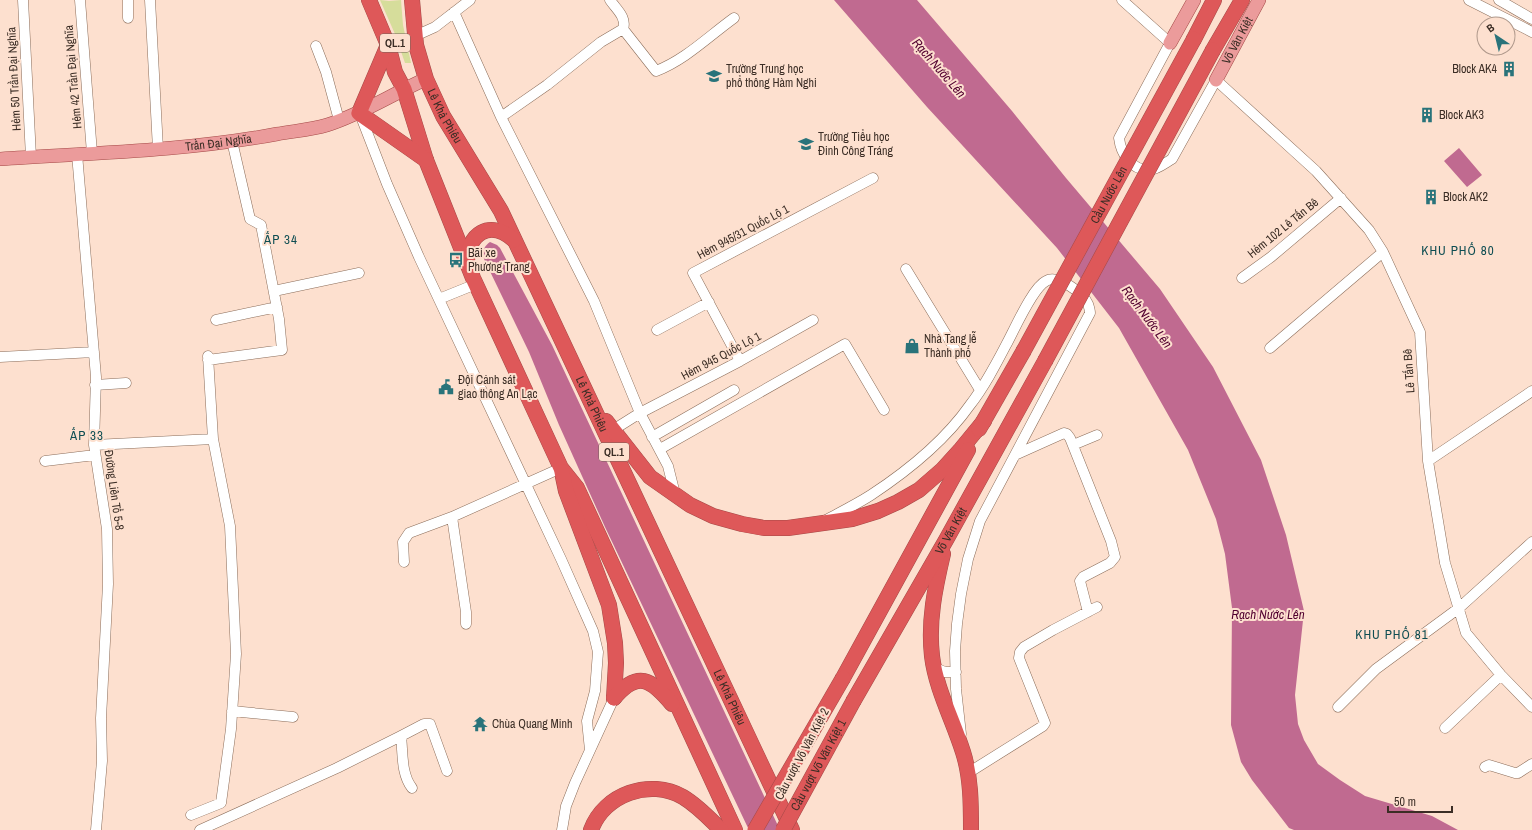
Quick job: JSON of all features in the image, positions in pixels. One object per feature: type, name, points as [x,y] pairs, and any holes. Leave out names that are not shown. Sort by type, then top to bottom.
[{"type":"highway","name":"QL.1","points":[[369,0],[388,45],[396,72],[404,89],[426,160],[467,264],[561,468],[577,488],[736,830]]},
{"type":"highway","name":"QL.1","points":[[378,0],[390,29],[403,68],[404,89]]},
{"type":"highway","name":"Lê Khả Phiêu","points":[[412,0],[415,36],[426,79],[443,116],[498,205],[792,830]]},
{"type":"highway","name":"Cầu Nước Lên","points":[[1023,352],[1214,0]]},
{"type":"highway","name":"Võ Văn Kiệt","points":[[1213,50],[1242,0]]},
{"type":"highway","points":[[1228,25],[1247,0]]},
{"type":"highway","points":[[388,45],[359,114],[426,160]]},
{"type":"highway","name":"Cầu Nước Lên","points":[[1045,361],[1213,50]]},
{"type":"highway","points":[[467,264],[467,254],[470,246],[481,232],[489,229],[500,230],[515,240]]},
{"type":"highway","name":"Võ Văn Kiệt","points":[[843,678],[1023,352]]},
{"type":"highway","name":"Võ Văn Kiệt","points":[[854,700],[946,540],[1045,361]]},
{"type":"highway","points":[[588,396],[650,477],[690,505],[713,516],[764,528],[788,528],[852,519],[859,510],[878,511],[898,502],[918,490],[942,470],[962,449],[984,421]]},
{"type":"highway","points":[[561,468],[566,491],[609,605],[615,643],[616,663],[614,698]]},
{"type":"highway","points":[[946,540],[934,595],[931,634],[932,658],[937,678],[963,752],[968,773],[973,830]]},
{"type":"highway","points":[[755,830],[843,678]]},
{"type":"highway","name":"Cầu vượt Võ Văn Kiệt 2","points":[[762,830],[843,678]]},
{"type":"highway","points":[[614,698],[622,689],[634,682],[640,681],[649,683],[659,688],[684,718]]},
{"type":"highway","name":"Cầu vượt Võ Văn Kiệt 1","points":[[783,830],[854,700]]},
{"type":"highway","points":[[591,830],[604,808],[614,800],[632,791],[653,789],[669,791],[682,797],[695,806],[721,830]]},
{"type":"main road","points":[[1170,43],[1194,0]]},
{"type":"main road","name":"Võ Văn Kiệt","points":[[1216,80],[1259,0]]},
{"type":"main road","name":"Trần Đại Nghĩa","points":[[0,159],[158,149],[232,142],[326,125],[359,114],[404,89],[426,79]]},
{"type":"street","name":"Hẻm 50 Trần Đại Nghĩa","points":[[23,0],[31,157]]},
{"type":"street","name":"Hẻm 42 Trần Đại Nghĩa","points":[[80,0],[92,153]]},
{"type":"street","points":[[128,0],[128,18]]},
{"type":"street","points":[[150,0],[158,149]]},
{"type":"street","points":[[415,36],[435,27],[470,0]]},
{"type":"street","points":[[610,0],[623,17],[623,29],[656,71],[665,68],[684,56],[734,18]]},
{"type":"street","points":[[1122,0],[1170,43],[1119,138],[1120,148],[1127,160],[1139,167],[1149,170],[1160,167],[1172,159],[1216,80]]},
{"type":"street","points":[[1469,0],[1532,32]]},
{"type":"street","points":[[1499,0],[1532,19]]},
{"type":"street","points":[[454,12],[501,118],[594,301],[640,414],[668,466],[675,494]]},
{"type":"street","points":[[501,118],[547,85],[601,42],[623,29]]},
{"type":"street","points":[[316,46],[326,72],[339,120]]},
{"type":"street","name":"Lê Tấn Bê","points":[[1216,80],[1316,172],[1369,230],[1383,252],[1420,332],[1428,460],[1445,563],[1466,633],[1532,707]]},
{"type":"street","points":[[359,114],[387,184],[587,617],[597,643],[598,652],[595,691],[587,721],[590,750]]},
{"type":"street","points":[[218,824],[222,803],[232,711],[236,654],[230,526],[213,438],[208,358],[282,350],[277,307],[261,225],[250,219],[232,142]]},
{"type":"street","name":"Đường Liên Tổ 5-8","points":[[77,154],[94,352],[95,450],[107,529],[108,576],[106,644],[101,718],[102,761],[96,830]]},
{"type":"street","name":"Hẻm 945/31 Quốc Lộ 1","points":[[740,361],[693,273],[873,178]]},
{"type":"street","name":"Hẻm 102 Lê Tấn Bê","points":[[1242,278],[1276,253],[1341,198]]},
{"type":"street","points":[[1270,348],[1383,252]]},
{"type":"street","points":[[906,269],[980,390]]},
{"type":"street","points":[[274,291],[360,273]]},
{"type":"street","points":[[859,510],[876,491],[917,461],[938,443],[970,406],[1037,290],[1046,281],[1056,280],[1074,288],[1088,304],[1090,313],[980,521],[968,558],[961,594],[955,651],[956,689],[963,752]]},
{"type":"street","points":[[439,299],[476,284]]},
{"type":"street","points":[[657,330],[709,302]]},
{"type":"street","points":[[216,320],[277,307]]},
{"type":"street","name":"Hẻm 945 Quốc Lộ 1","points":[[613,430],[813,320]]},
{"type":"street","points":[[660,449],[845,344],[884,410]]},
{"type":"street","points":[[0,357],[94,352]]},
{"type":"street","points":[[95,385],[126,383]]},
{"type":"street","points":[[652,437],[734,390]]},
{"type":"street","points":[[1428,460],[1532,392]]},
{"type":"street","points":[[1015,455],[1064,433],[1068,434],[1111,541],[1115,557],[1110,563],[1083,577],[1080,581],[1088,612]]},
{"type":"street","points":[[1073,445],[1097,435]]},
{"type":"street","points":[[45,461],[95,450],[213,438]]},
{"type":"street","points":[[404,562],[404,542],[409,533],[452,517],[561,468]]},
{"type":"street","points":[[452,517],[466,612],[466,624]]},
{"type":"street","points":[[1338,707],[1376,669],[1459,608],[1532,542]]},
{"type":"street","points":[[968,773],[1043,726],[1045,723],[1019,658],[1020,652],[1024,647],[1042,636],[1098,607]]},
{"type":"street","points":[[935,668],[945,672],[956,672]]},
{"type":"street","points":[[1445,728],[1502,675]]},
{"type":"street","points":[[562,830],[566,806],[614,698]]},
{"type":"street","points":[[232,711],[293,717]]},
{"type":"street","points":[[200,830],[218,824],[337,768],[424,724],[430,724],[447,771]]},
{"type":"street","points":[[401,736],[405,775],[412,788]]},
{"type":"street","points":[[1485,767],[1489,765],[1518,773],[1532,764]]},
{"type":"street","points":[[191,815],[222,803]]},
{"type":"green space","points":[[380,0],[401,0],[403,25],[411,63],[405,63],[395,34]]},
{"type":"water","name":"Rạch Nước Lên","points":[[834,0],[917,0],[1012,111],[1066,178],[1160,289],[1213,367],[1261,460],[1286,535],[1304,611],[1295,695],[1298,724],[1304,740],[1318,764],[1365,796],[1432,816],[1458,830],[1294,830],[1289,828],[1252,780],[1241,762],[1231,725],[1232,608],[1225,554],[1216,519],[1188,450],[1119,328],[1057,248],[927,107]]},
{"type":"water","points":[[1459,148],[1482,175],[1467,187],[1444,161]]},
{"type":"water","points":[[490,242],[500,248],[552,345],[780,830],[749,830],[605,527],[559,425],[529,352],[484,259],[484,249]]},
{"type":"place","name":"Block AK4","points":[[1509,69]]},
{"type":"place","name":"Trường Trung học phổ thông Hàm Nghi","points":[[714,76]]},
{"type":"place","name":"Block AK3","points":[[1427,115]]},
{"type":"place","name":"Trường Tiểu học Đinh Công Tráng","points":[[806,144]]},
{"type":"place","name":"Block AK2","points":[[1431,197]]},
{"type":"place","name":"Bãi xe Phương Trang","points":[[456,260]]},
{"type":"place","name":"Nhà Tang lễ Thành phố","points":[[912,346]]},
{"type":"place","name":"Đội Cảnh sát giao thông An Lạc","points":[[446,387]]},
{"type":"place","name":"Chùa Quang Minh","points":[[480,724]]},
{"type":"district","name":"ẤP 34","points":[[281,239]]},
{"type":"district","name":"KHU PHỐ 80","points":[[1458,250]]},
{"type":"district","name":"ẤP 33","points":[[87,435]]},
{"type":"district","name":"KHU PHỐ 81","points":[[1392,634]]}]
